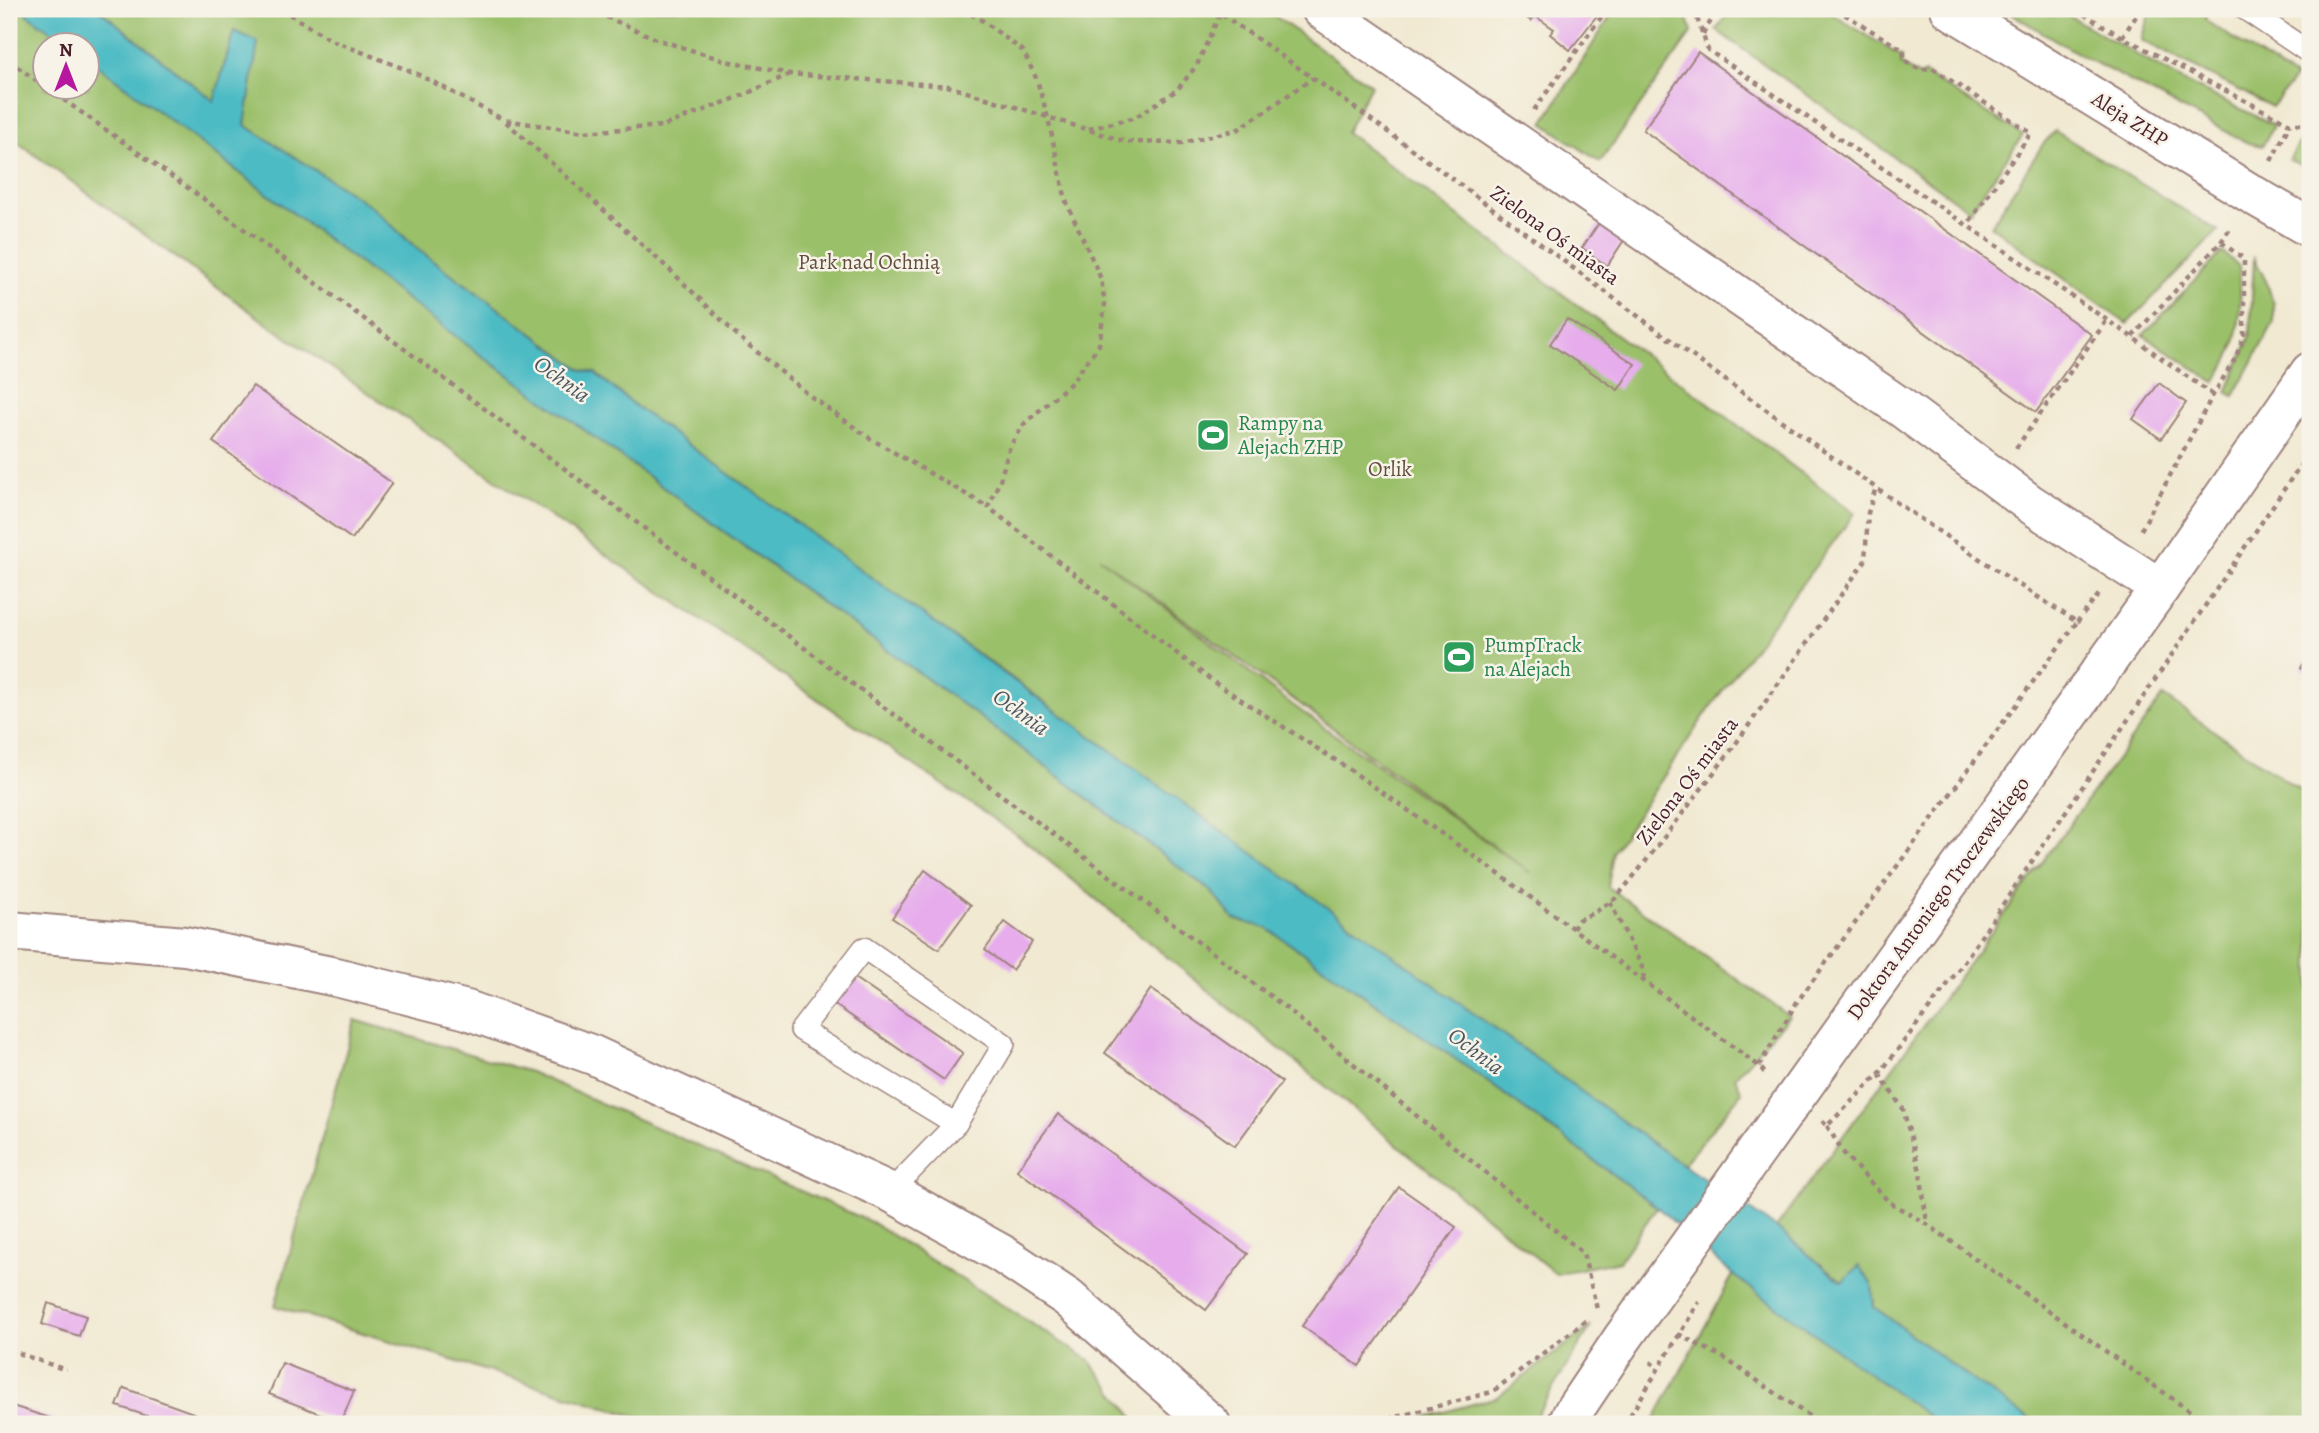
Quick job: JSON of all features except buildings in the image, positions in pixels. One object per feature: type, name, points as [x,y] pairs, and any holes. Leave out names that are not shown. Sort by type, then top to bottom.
[{"type":"street","points":[[1321,9],[1902,408],[2029,503],[2160,588]]},
{"type":"street","name":"Aleja ZHP","points":[[1950,9],[2310,228]]},
{"type":"street","name":"Doktora Antoniego Troczewskiego","points":[[1567,1424],[1643,1310],[2160,588],[2310,372]]},
{"type":"street","points":[[9,931],[185,946],[337,977],[467,1010],[593,1055],[890,1192],[1002,1254],[1068,1298],[1211,1424]]},
{"type":"lane","points":[[2245,9],[2310,53]]},
{"type":"lane","points":[[890,1192],[956,1124],[1004,1044],[864,948],[801,1030],[956,1124]]},
{"type":"path","points":[[281,9],[331,40],[420,75],[504,120],[671,271],[740,338],[813,398],[871,439],[988,507],[1215,683],[1343,765],[1643,980],[1759,1066],[1790,1106],[1827,1126],[1844,1155],[1889,1202],[1927,1224],[2208,1424]]},
{"type":"path","points":[[588,9],[659,40],[726,61],[790,74],[948,86],[1127,142],[1182,143],[1239,129],[1313,78]]},
{"type":"path","points":[[962,9],[984,21],[1023,51],[1037,80],[1048,118],[1066,201],[1101,279],[1105,304],[1099,345],[1072,382],[1024,423],[1010,446],[1000,480],[988,507]]},
{"type":"path","name":"Zielona Oś miasta","points":[[1214,9],[1221,11],[1876,487],[1983,563],[2077,622]]},
{"type":"path","points":[[1512,139],[1607,9]]},
{"type":"path","points":[[1695,9],[1708,50],[2132,337],[2213,395]]},
{"type":"path","points":[[1703,34],[1718,9]]},
{"type":"path","points":[[1836,9],[1903,50],[1905,61],[1920,70],[1932,68],[2031,133],[1967,225]]},
{"type":"path","points":[[2075,9],[2122,37],[2290,124],[2310,124]]},
{"type":"path","points":[[2122,37],[2141,9]]},
{"type":"path","points":[[1087,130],[1136,117],[1177,90],[1197,65],[1221,11]]},
{"type":"path","points":[[9,61],[32,77]]},
{"type":"path","points":[[504,120],[584,132],[663,126],[790,74]]},
{"type":"path","points":[[67,102],[205,200],[1281,1004],[1583,1252],[1598,1311]]},
{"type":"path","points":[[1759,1066],[1797,1002],[2077,622],[2123,564],[2235,359],[2244,336],[2244,259],[2221,242],[2132,337]]},
{"type":"path","points":[[2019,444],[2107,320]]},
{"type":"path","points":[[1827,1126],[1879,1074],[1957,971],[2310,451]]},
{"type":"path","name":"Zielona Oś miasta","points":[[1573,929],[1578,920],[1616,898],[1642,866],[1732,749],[1865,561],[1868,513],[1876,487]]},
{"type":"path","points":[[1610,902],[1644,971],[1643,980]]},
{"type":"path","points":[[1879,1074],[1903,1109],[1920,1171],[1927,1224]]},
{"type":"path","points":[[1369,1424],[1493,1392],[1598,1311],[1605,1302]]},
{"type":"path","points":[[1625,1424],[1678,1334],[1724,1358],[1821,1424]]},
{"type":"path","points":[[9,1350],[66,1370]]},
{"type":"green space","points":[[9,9],[20,9],[52,32],[32,32],[32,102],[102,102],[102,69],[474,350],[977,715],[1212,892],[1234,919],[1267,928],[1477,1074],[1657,1207],[1619,1261],[1556,1274],[1021,838],[266,323],[9,136]]},
{"type":"green space","name":"Park nad Ochnią","points":[[98,9],[1265,9],[1371,85],[1346,132],[1855,513],[1711,706],[1613,852],[1608,887],[1789,1016],[1735,1077],[1742,1092],[1683,1165],[1203,821],[1012,678],[814,538],[635,406],[595,373],[582,370],[416,248],[372,207],[245,125],[234,31],[214,102]],"holes":[[[1099,557],[1531,873],[1294,706]]]},
{"type":"green space","points":[[1615,9],[1685,9],[1692,32],[1600,162],[1543,123]]},
{"type":"green space","points":[[1731,9],[1824,9],[1902,57],[1901,65],[1920,76],[1925,74],[2023,135],[1970,211],[1716,30]]},
{"type":"green space","points":[[2003,9],[2057,9],[2187,83],[2274,125],[2262,146],[2248,143],[2086,58]]},
{"type":"green space","points":[[2151,9],[2206,9],[2206,21],[2295,78],[2272,107],[2141,40]]},
{"type":"green space","points":[[2055,131],[2218,231],[2127,324],[1991,226],[2043,144]]},
{"type":"green space","points":[[2302,138],[2310,138],[2310,168],[2289,160]]},
{"type":"green space","points":[[2222,252],[2239,266],[2240,310],[2235,344],[2215,382],[2143,335]]},
{"type":"green space","points":[[2254,258],[2274,304],[2274,322],[2234,396],[2227,392],[2250,338]]},
{"type":"green space","points":[[2163,696],[2310,797],[2310,1424],[2037,1424],[1874,1307],[1872,1285],[1859,1267],[1843,1282],[1776,1228]]},
{"type":"green space","points":[[355,1020],[530,1072],[871,1222],[1089,1360],[1139,1424],[661,1424],[275,1306]]},
{"type":"green space","points":[[1733,1275],[1941,1424],[1652,1424]]},
{"type":"green space","points":[[1591,1326],[1531,1424],[1402,1424],[1497,1397]]},
{"type":"water","name":"Ochnia","points":[[20,9],[98,9],[214,101],[234,31],[258,42],[245,125],[372,207],[416,248],[582,370],[595,373],[635,406],[1683,1165],[1776,1228],[1842,1282],[1859,1266],[1872,1285],[1874,1307],[2037,1424],[1941,1424],[1931,1418],[1733,1275],[1657,1207],[1477,1074],[1267,928],[1234,919],[1212,892],[977,715],[474,350],[102,69],[102,32],[52,32]]},
{"type":"place","name":"Rampy na Alejach ZHP","points":[[1213,435]]},
{"type":"place","name":"PumpTrack na Alejach","points":[[1459,657]]},
{"type":"park label","name":"Orlik","points":[[1390,469]]}]
